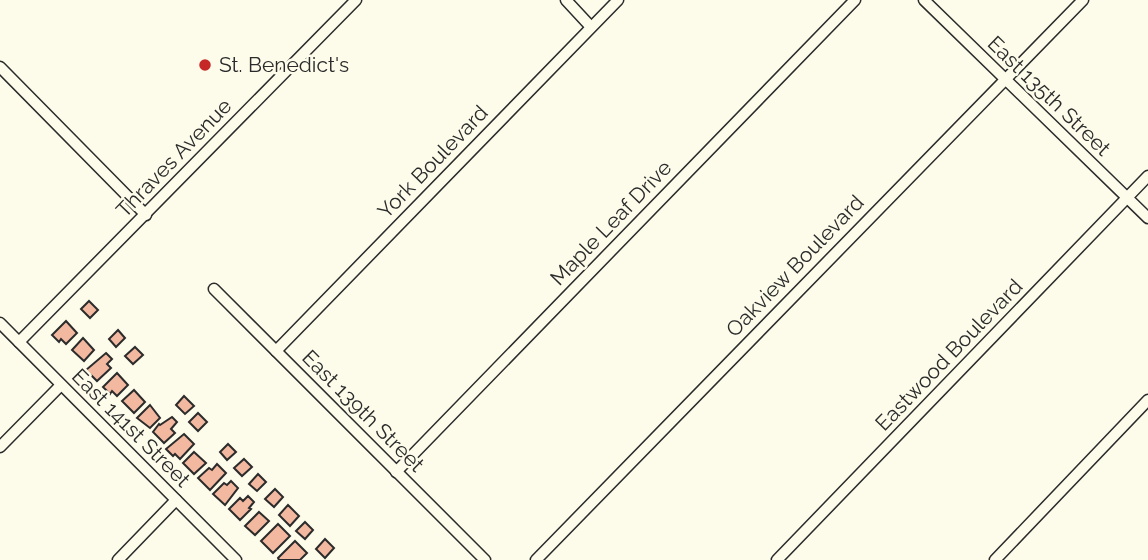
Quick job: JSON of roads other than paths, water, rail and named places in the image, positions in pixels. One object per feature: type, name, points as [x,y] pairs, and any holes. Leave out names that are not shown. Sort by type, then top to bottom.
[{"type":"street","name":"Thraves Avenue","points":[[19,342],[356,0]]},
{"type":"street","points":[[566,0],[592,27]]},
{"type":"street","name":"York Boulevard","points":[[276,351],[618,0]]},
{"type":"street","name":"Maple Leaf Drive","points":[[396,472],[855,0]]},
{"type":"street","name":"East 135th Street","points":[[924,0],[1148,218]]},
{"type":"street","name":"Oakview Boulevard","points":[[536,560],[1083,0]]},
{"type":"street","points":[[0,67],[146,215]]},
{"type":"street","name":"Eastwood Boulevard","points":[[778,560],[1148,176]]},
{"type":"street","name":"East 139th Street","points":[[214,289],[485,560]]},
{"type":"street","name":"East 141st Street","points":[[0,323],[236,560]]},
{"type":"street","points":[[0,447],[61,385]]},
{"type":"street","points":[[995,560],[1148,400]]},
{"type":"street","points":[[118,560],[176,500]]},
{"type":"place","name":"St. Benedict's","points":[[205,65]]}]
